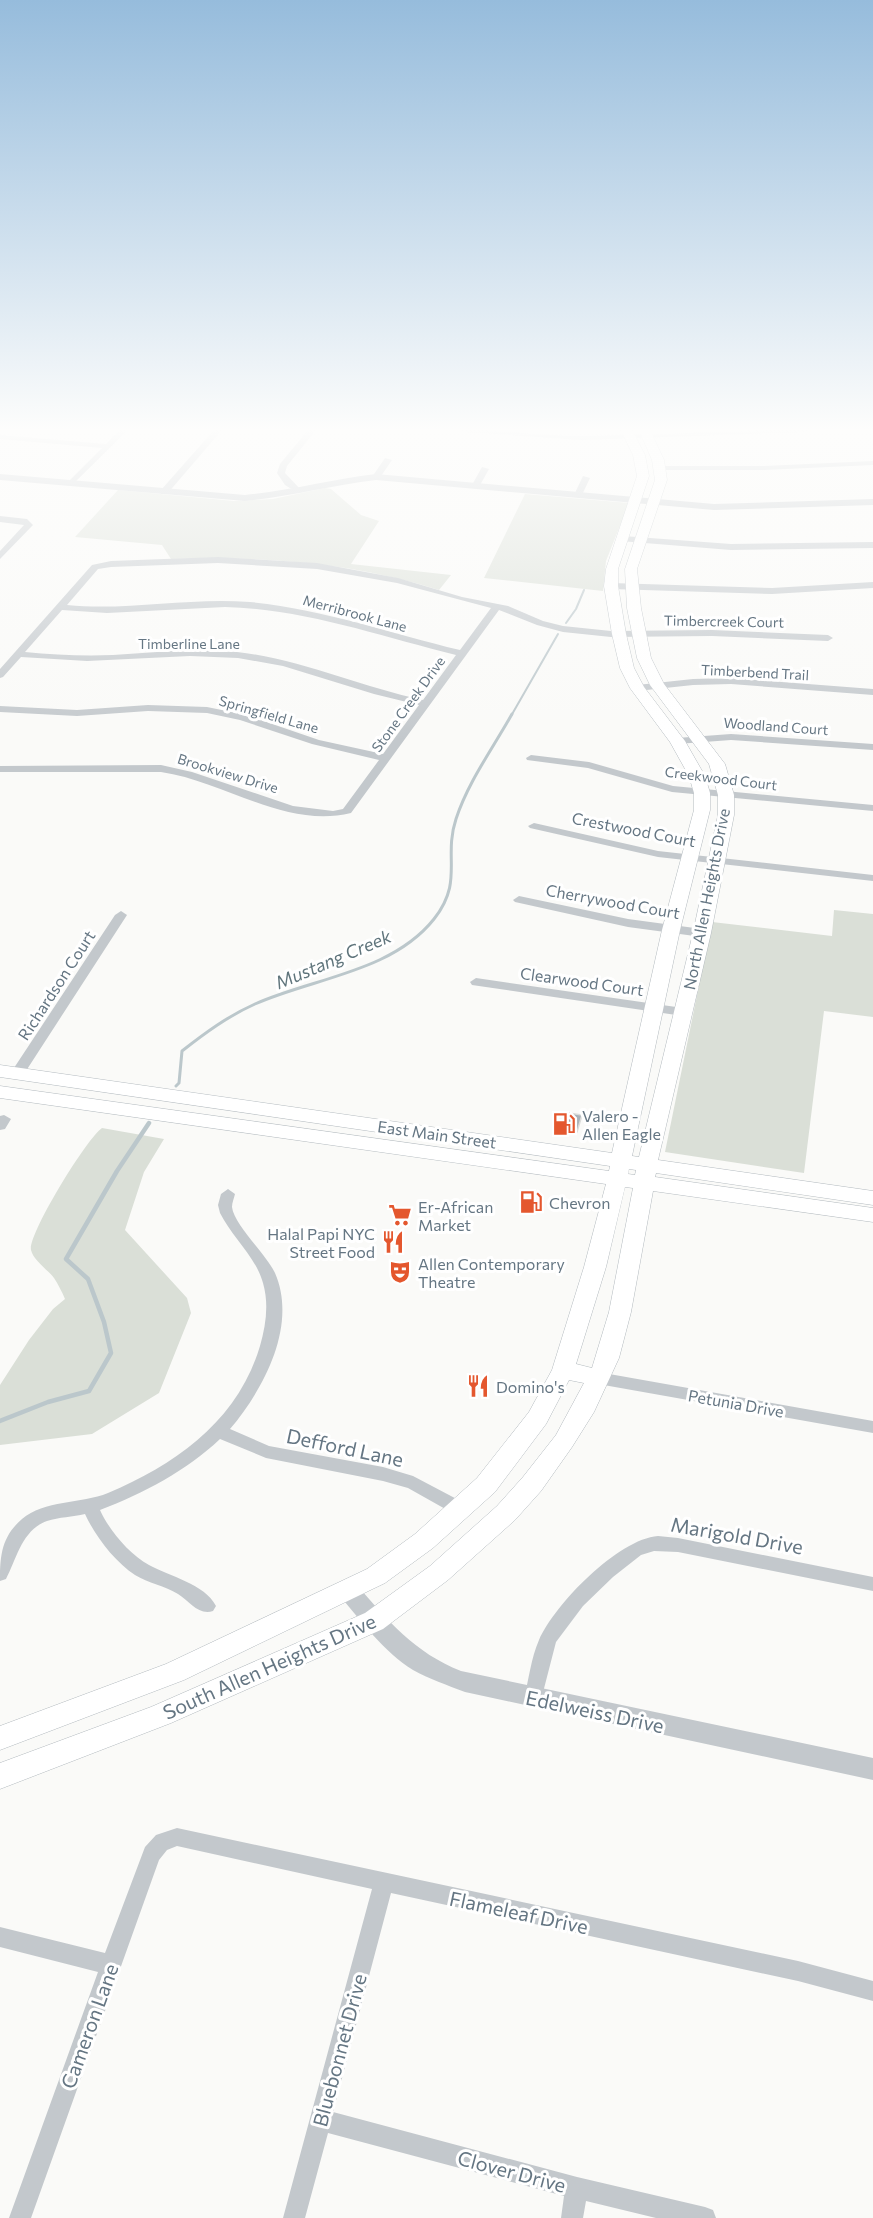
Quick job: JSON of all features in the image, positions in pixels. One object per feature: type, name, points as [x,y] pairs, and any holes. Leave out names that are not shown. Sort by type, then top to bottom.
[{"type":"main road","name":"North Allen Heights Drive","points":[[619,1170],[653,1008],[702,810],[702,793],[697,776],[676,741],[637,688],[627,668],[611,586],[612,569],[625,534]]},
{"type":"main road","name":"North Allen Heights Drive","points":[[642,534],[630,569],[644,658],[657,685],[717,764],[726,795],[726,815],[702,933],[646,1173]]},
{"type":"main road","name":"East Main Street","points":[[8,1072],[498,1143],[619,1170]]},
{"type":"main road","name":"East Main Street","points":[[0,1092],[372,1145],[873,1198]]},
{"type":"main road","points":[[237,1126],[285,1122],[361,1133],[371,1133],[380,1126]]},
{"type":"main road","points":[[372,1145],[382,1137],[391,1136],[466,1145],[498,1143]]},
{"type":"main road","name":"South Allen Heights Drive","points":[[0,1738],[175,1672],[348,1590],[383,1571],[424,1542],[462,1510],[510,1457],[538,1418],[563,1370],[595,1267],[619,1170]]},
{"type":"main road","name":"East Main Street","points":[[646,1173],[873,1215]]},
{"type":"main road","name":"South Allen Heights Drive","points":[[0,1776],[161,1715],[374,1621],[439,1573],[506,1513],[532,1484],[564,1441],[608,1358],[620,1312],[646,1173]]},
{"type":"main road","points":[[563,1370],[598,1378]]},
{"type":"street","points":[[0,556],[22,534]]},
{"type":"street","points":[[623,539],[756,548],[873,544]]},
{"type":"street","name":"Timbercreek Court","points":[[61,606],[95,567],[218,560],[317,566],[390,579],[461,599],[497,606],[552,627],[619,634],[712,633],[828,638]]},
{"type":"street","points":[[611,586],[772,591],[873,585]]},
{"type":"street","name":"Merribrook Lane","points":[[61,606],[105,609],[211,604],[271,607],[338,619],[415,643],[462,654]]},
{"type":"street","points":[[0,675],[61,606]]},
{"type":"street","name":"Stone Creek Drive","points":[[338,815],[347,811],[497,606]]},
{"type":"street","name":"Timberline Lane","points":[[18,654],[43,657],[109,658],[201,653],[256,657],[286,664],[376,693],[425,703]]},
{"type":"street","name":"Timberbend Trail","points":[[637,688],[731,681],[873,692]]},
{"type":"street","name":"Springfield Lane","points":[[0,709],[77,713],[168,707],[207,710],[242,717],[316,742],[385,758]]},
{"type":"street","name":"Woodland Court","points":[[676,741],[731,736],[873,747]]},
{"type":"street","name":"Creekwood Court","points":[[531,758],[589,765],[672,789],[873,808]]},
{"type":"street","name":"Brookview Drive","points":[[0,769],[159,768],[188,774],[274,803],[327,815],[338,815]]},
{"type":"street","name":"Crestwood Court","points":[[534,826],[645,851],[873,878]]},
{"type":"street","name":"Cherrywood Court","points":[[519,900],[599,918],[702,933]]},
{"type":"street","name":"Richardson Court","points":[[8,1072],[121,915]]},
{"type":"street","name":"Clearwood Court","points":[[476,982],[683,1012]]},
{"type":"street","points":[[0,1574],[19,1534],[30,1522],[90,1506],[130,1491],[169,1470],[218,1431],[235,1413],[253,1386],[268,1347],[273,1322],[274,1298],[267,1272],[228,1216],[225,1207],[228,1194]]},
{"type":"street","name":"Petunia Drive","points":[[598,1378],[873,1427]]},
{"type":"street","name":"Defford Lane","points":[[218,1431],[266,1452],[383,1474],[413,1483],[462,1510]]},
{"type":"street","points":[[90,1506],[97,1522],[125,1557],[142,1570],[183,1588],[207,1606]]},
{"type":"street","name":"Marigold Drive","points":[[534,1698],[548,1639],[568,1610],[620,1561],[646,1545],[661,1543],[678,1545],[873,1584]]},
{"type":"street","name":"Edelweiss Drive","points":[[348,1590],[374,1621],[417,1660],[465,1682],[873,1769]]},
{"type":"street","name":"Flameleaf Drive","points":[[165,1839],[177,1837],[798,1971],[873,1991]]},
{"type":"street","name":"Cameron Lane","points":[[20,2218],[150,1858],[156,1845],[165,1839]]},
{"type":"street","name":"Bluebonnet Drive","points":[[294,2218],[384,1882]]},
{"type":"street","points":[[0,1937],[111,1965]]},
{"type":"street","name":"Clover Drive","points":[[320,2120],[577,2188],[705,2218]]},
{"type":"street","points":[[572,2218],[577,2188]]},
{"type":"shaded area","points":[[78,534],[371,534],[351,564],[451,575],[439,590],[340,567],[273,560],[171,559],[162,545],[75,537]]},
{"type":"shaded area","points":[[506,534],[617,534],[606,561],[603,591],[484,578]]},
{"type":"shaded area","points":[[834,910],[873,914],[873,1017],[824,1011],[804,1173],[665,1152],[712,922],[832,936]]},
{"type":"shaded area","points":[[102,1128],[164,1139],[144,1172],[125,1230],[187,1298],[191,1313],[159,1393],[92,1434],[0,1445],[0,1385],[29,1340],[53,1309],[65,1299],[54,1278],[32,1254],[33,1241],[60,1187],[84,1149]]},
{"type":"building","points":[[569,1113],[582,1115],[577,1132],[565,1130]]},
{"type":"waterway","name":"Mustang Creek","points":[[566,623],[576,609],[584,590]]},
{"type":"waterway","name":"Mustang Creek","points":[[511,716],[558,634]]},
{"type":"waterway","name":"Mustang Creek","points":[[176,1086],[179,1083],[182,1051],[217,1025],[255,1004],[374,962],[417,937],[434,919],[443,905],[451,881],[451,846],[461,805],[474,778],[512,714]]},
{"type":"waterway","name":"Mustang Creek","points":[[0,1421],[48,1402],[89,1391],[111,1353],[104,1322],[88,1279],[66,1259],[117,1171],[149,1123]]},
{"type":"place","name":"Valero - Allen Eagle","points":[[564,1124]]},
{"type":"place","name":"Chevron","points":[[531,1202]]},
{"type":"place","name":"Er-African Market","points":[[400,1215]]},
{"type":"place","name":"Halal Papi NYC Street Food","points":[[393,1242]]},
{"type":"place","name":"Allen Contemporary Theatre","points":[[400,1272]]},
{"type":"place","name":"Domino's","points":[[478,1386]]}]
